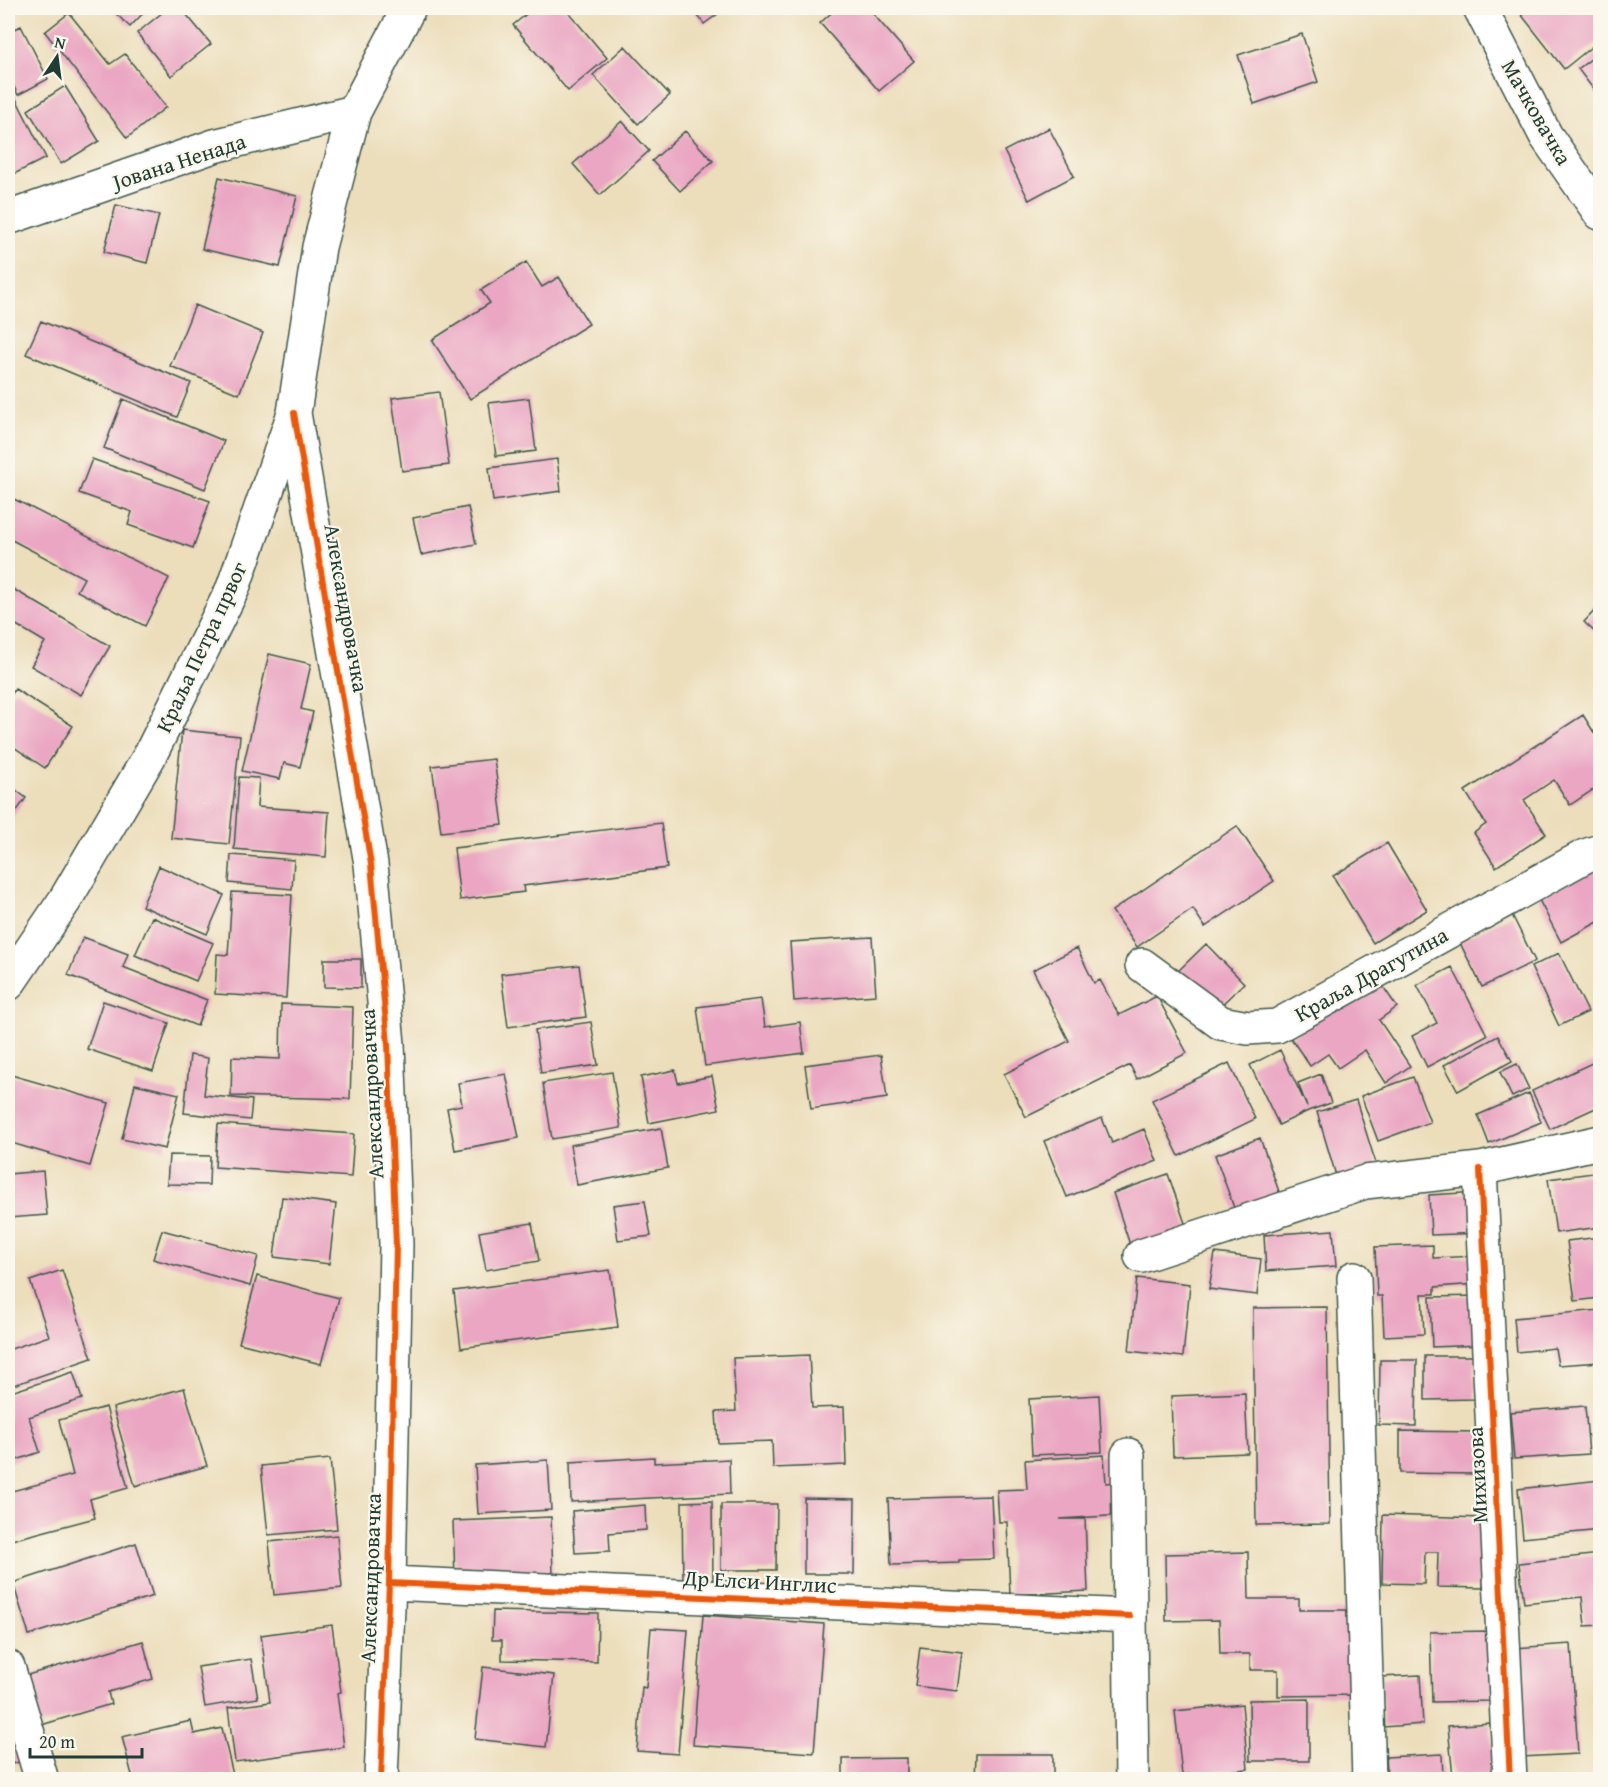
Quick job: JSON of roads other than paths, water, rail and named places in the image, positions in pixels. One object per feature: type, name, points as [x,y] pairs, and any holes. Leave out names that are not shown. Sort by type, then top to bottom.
[{"type":"street","name":"Краља Петра првог","points":[[8,984],[64,900],[149,758],[232,588],[294,413],[319,247],[354,112],[409,8]]},
{"type":"street","name":"Мачковачка","points":[[1480,8],[1546,136],[1600,213]]},
{"type":"street","name":"Јована Ненада","points":[[8,218],[214,146],[354,112]]},
{"type":"street","name":"Александровачка","points":[[294,413],[371,864],[387,1033],[396,1245],[389,1582],[381,1779]]},
{"type":"street","name":"Краља Драгутина","points":[[1142,965],[1221,1023],[1248,1028],[1277,1026],[1585,856],[1600,851]]},
{"type":"street","points":[[1141,1256],[1365,1182],[1480,1169],[1600,1142]]},
{"type":"street","name":"Михизова","points":[[1480,1169],[1510,1779]]},
{"type":"street","points":[[1354,1278],[1369,1779]]},
{"type":"street","points":[[1128,1455],[1132,1779]]},
{"type":"street","name":"Др Елси Инглис","points":[[389,1582],[1130,1617]]},
{"type":"street","points":[[8,1667],[41,1777]]}]
